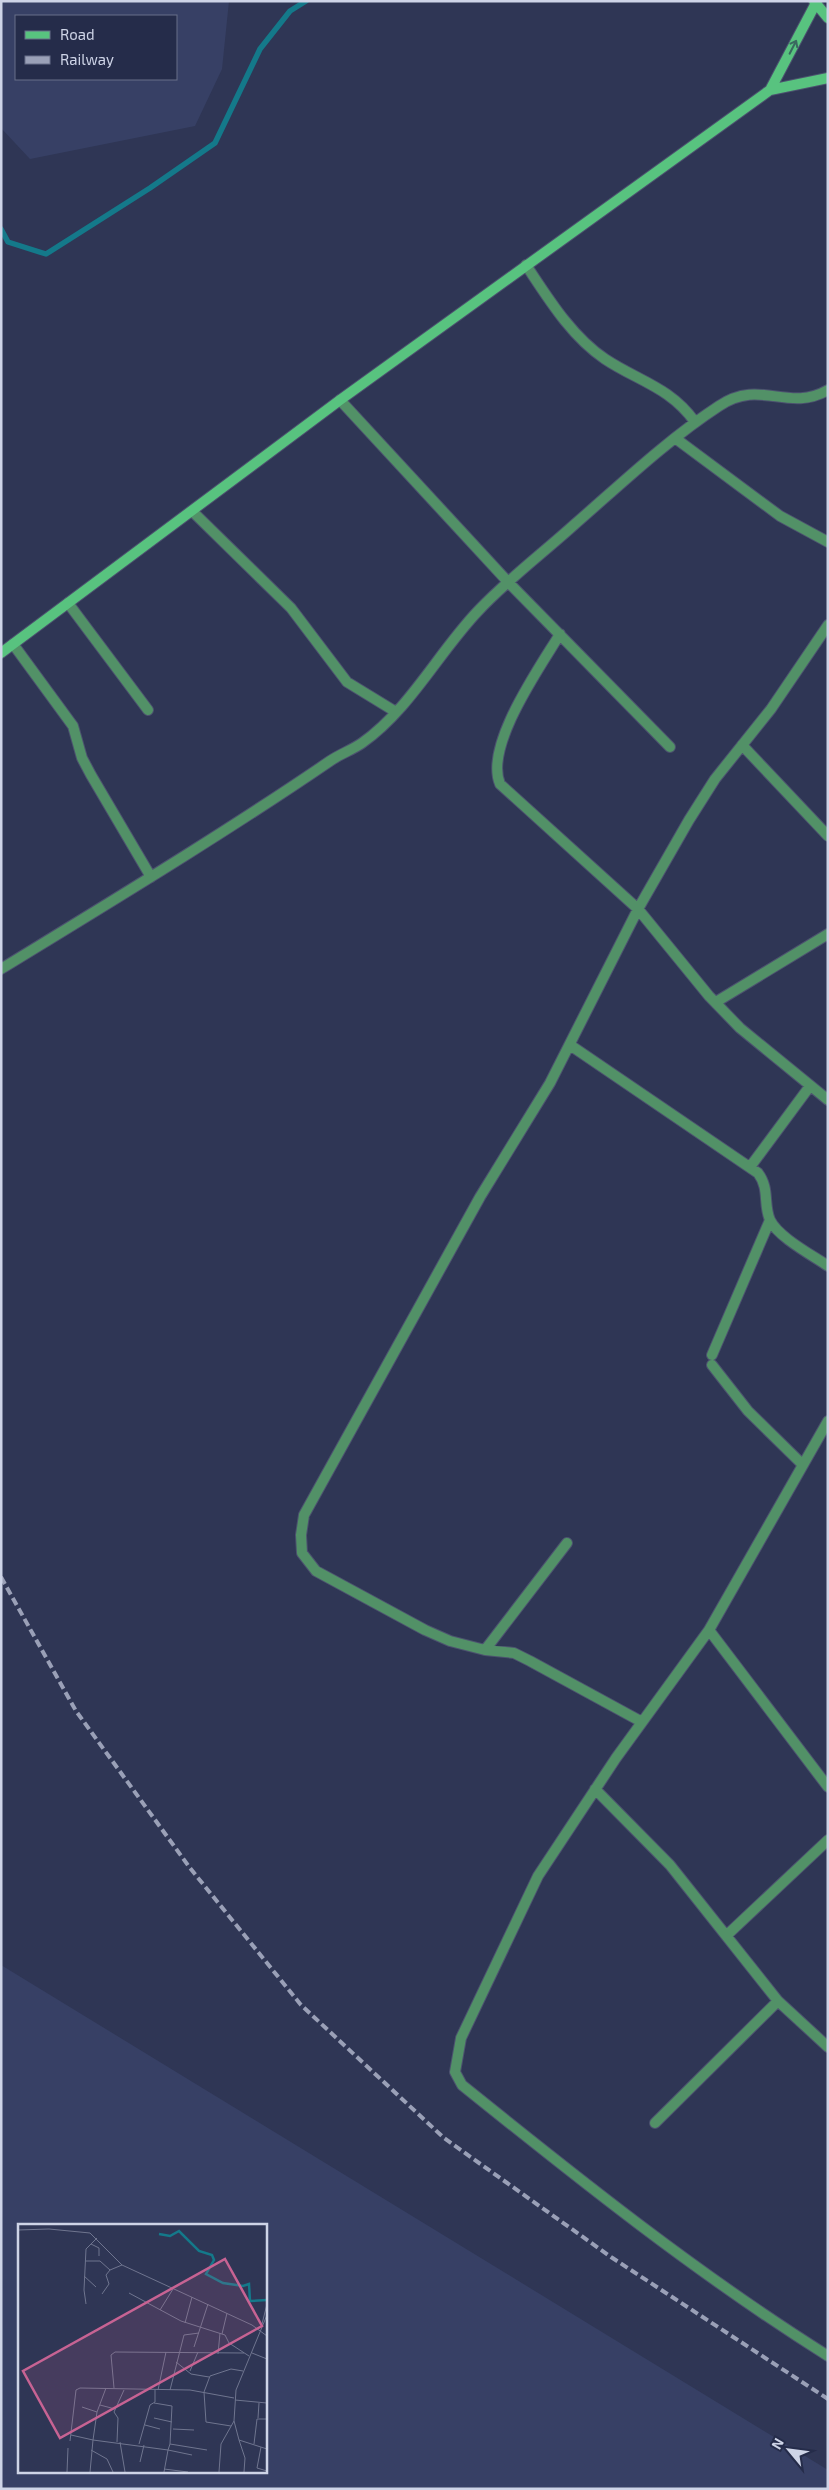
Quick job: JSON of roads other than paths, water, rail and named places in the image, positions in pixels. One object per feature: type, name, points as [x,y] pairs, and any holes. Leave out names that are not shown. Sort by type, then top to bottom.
[{"type":"street","points":[[770,90],[815,2],[828,18]]},
{"type":"street","points":[[1,653],[340,400],[770,90],[828,78]]},
{"type":"street","points":[[526,265],[576,334],[604,359],[662,389],[685,408],[695,422]]},
{"type":"street","points":[[1,969],[286,792],[333,758],[362,743],[396,712],[473,616],[695,422],[722,404],[740,396],[759,393],[792,400],[806,399],[828,390]]},
{"type":"street","points":[[340,400],[509,583],[670,747]]},
{"type":"street","points":[[675,438],[780,516],[828,542]]},
{"type":"street","points":[[192,511],[291,608],[347,682],[396,712]]},
{"type":"street","points":[[68,603],[148,710]]},
{"type":"street","points":[[642,1722],[514,1653],[485,1650],[450,1640],[425,1630],[316,1571],[302,1553],[302,1525],[304,1515],[480,1197],[570,1046],[638,908],[689,820],[715,779],[770,709],[828,625]]},
{"type":"street","points":[[560,634],[520,699],[509,723],[498,760],[497,776],[500,784],[638,908],[740,1028],[828,1100]]},
{"type":"street","points":[[14,644],[73,726],[82,758],[151,877]]},
{"type":"street","points":[[742,745],[828,836]]},
{"type":"street","points":[[716,1002],[828,934]]},
{"type":"street","points":[[570,1046],[758,1172],[765,1182],[770,1220],[712,1360],[748,1411],[802,1464]]},
{"type":"street","points":[[750,1167],[810,1086]]},
{"type":"street","points":[[770,1220],[779,1231],[828,1266]]},
{"type":"street","points":[[828,1421],[709,1630],[595,1789],[538,1876],[461,2038],[455,2072],[462,2085],[605,2200],[762,2314],[828,2356]]},
{"type":"street","points":[[485,1650],[567,1543]]},
{"type":"street","points":[[709,1630],[828,1787]]},
{"type":"street","points":[[595,1789],[670,1865],[778,2002],[828,2047]]},
{"type":"street","points":[[727,1935],[828,1840]]},
{"type":"street","points":[[655,2123],[778,2002]]},
{"type":"waterway","points":[[1,229],[8,242],[46,254],[150,188],[215,143],[260,49],[290,11],[306,1]]},
{"type":"railway","points":[[1,1577],[76,1711],[190,1868],[301,2005],[444,2138],[611,2257],[828,2399]]}]
